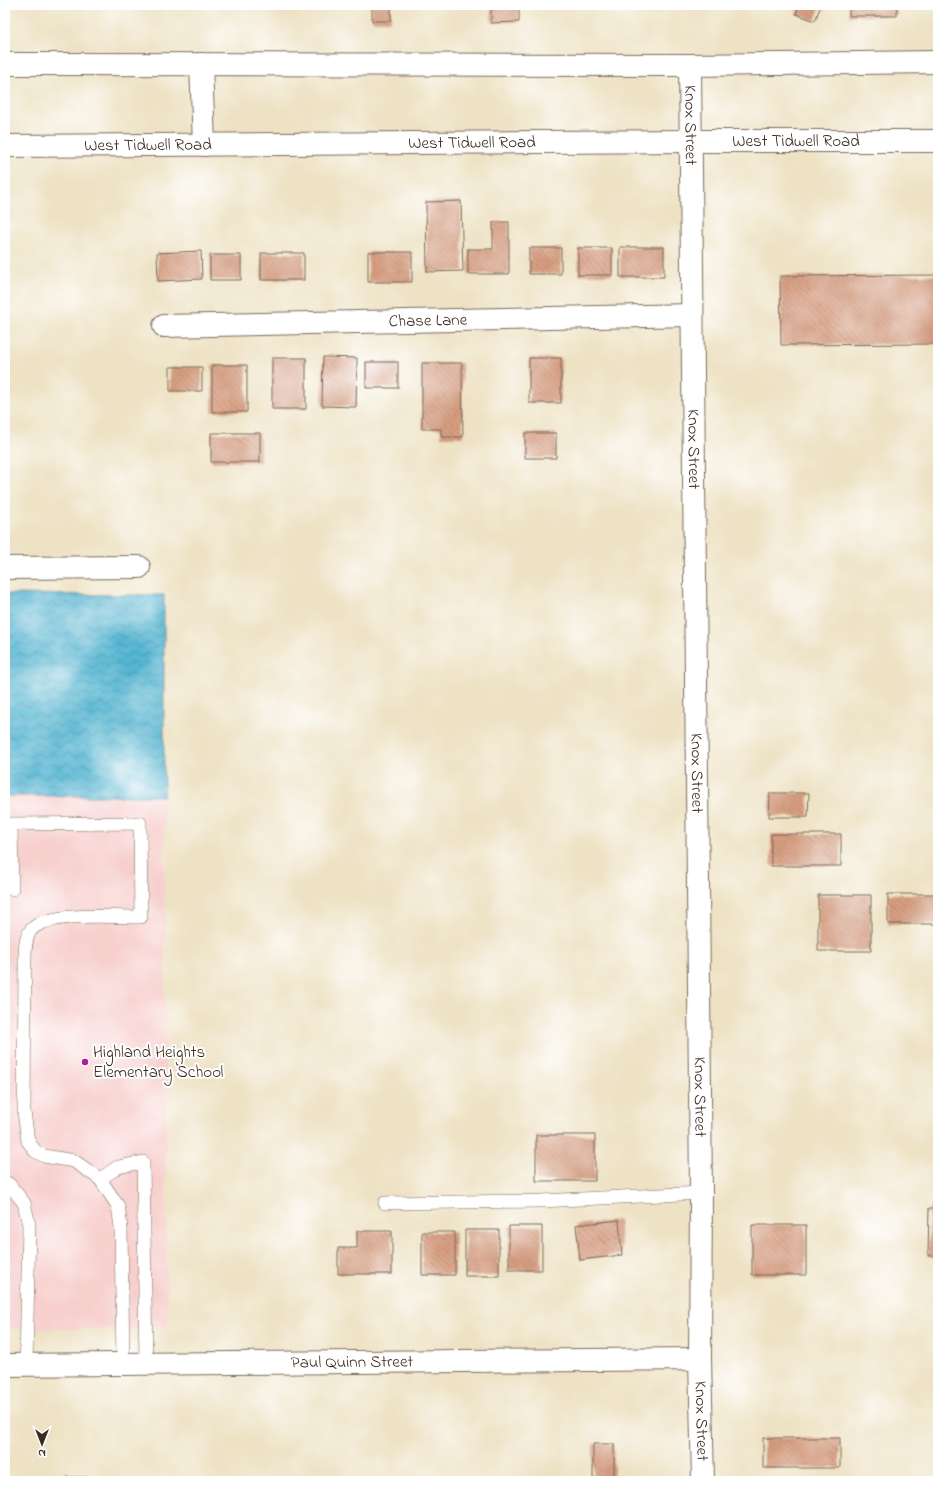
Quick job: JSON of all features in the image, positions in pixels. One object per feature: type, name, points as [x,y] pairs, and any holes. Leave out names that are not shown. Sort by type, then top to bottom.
[{"type":"street","points":[[5,64],[690,65],[938,62]]},
{"type":"street","points":[[201,64],[204,145]]},
{"type":"street","name":"Knox Street","points":[[690,65],[701,1193],[700,1359],[703,1481]]},
{"type":"street","name":"West Tidwell Road","points":[[5,146],[691,141],[938,141]]},
{"type":"street","name":"Chase Lane","points":[[164,326],[692,315]]},
{"type":"street","points":[[5,568],[139,567]]},
{"type":"street","name":"Paul Quinn Street","points":[[16,1365],[700,1359]]},
{"type":"lane","points":[[12,889],[11,824],[140,823],[141,917],[74,917],[54,919],[39,923],[31,930],[27,938],[25,949],[24,1112],[28,1141],[35,1151],[44,1156],[74,1161],[100,1179],[118,1206],[121,1227],[122,1364]]},
{"type":"lane","points":[[100,1179],[118,1167],[143,1162],[146,1364]]},
{"type":"lane","points":[[5,1182],[9,1184],[24,1204],[29,1225],[16,1365]]},
{"type":"lane","points":[[385,1203],[542,1202],[701,1193]]},
{"type":"shaded area","name":"Highland Heights Elementary School","points":[[5,796],[164,796],[167,1329],[5,1329]]},
{"type":"water","points":[[5,594],[164,595],[164,796],[5,796]]},
{"type":"building","points":[[372,5],[391,5],[391,21],[372,21]]},
{"type":"building","points":[[491,5],[519,5],[519,22],[491,23]]},
{"type":"building","points":[[799,5],[821,5],[815,21],[796,14]]},
{"type":"building","points":[[849,5],[897,5],[897,16],[849,16]]},
{"type":"building","points":[[461,201],[463,271],[427,272],[426,202]]},
{"type":"building","points":[[493,222],[509,222],[509,274],[468,274],[468,249],[493,249]]},
{"type":"building","points":[[620,247],[664,247],[664,277],[620,277]]},
{"type":"building","points":[[529,248],[561,248],[561,274],[529,274]]},
{"type":"building","points":[[578,248],[612,248],[612,275],[578,275]]},
{"type":"building","points":[[201,251],[202,279],[158,281],[157,253]]},
{"type":"building","points":[[368,252],[412,252],[412,282],[368,282]]},
{"type":"building","points":[[261,253],[304,253],[304,280],[261,280]]},
{"type":"building","points":[[210,255],[241,255],[241,280],[210,280]]},
{"type":"building","points":[[938,275],[938,344],[781,345],[780,276]]},
{"type":"building","points":[[323,357],[357,358],[356,407],[322,406]]},
{"type":"building","points":[[272,358],[306,358],[306,409],[272,409]]},
{"type":"building","points":[[529,358],[561,358],[561,403],[529,403]]},
{"type":"building","points":[[366,362],[398,362],[398,388],[366,388]]},
{"type":"building","points":[[422,363],[462,363],[463,437],[441,437],[441,429],[422,429]]},
{"type":"building","points":[[212,365],[247,365],[247,412],[212,412]]},
{"type":"building","points":[[170,367],[202,367],[202,391],[170,391]]},
{"type":"building","points":[[211,433],[260,433],[260,462],[211,462]]},
{"type":"building","points":[[525,433],[556,433],[556,458],[525,458]]},
{"type":"building","points":[[770,793],[809,793],[808,817],[769,817]]},
{"type":"building","points":[[771,834],[841,834],[841,866],[771,866]]},
{"type":"building","points":[[888,894],[938,894],[938,924],[888,924]]},
{"type":"building","points":[[818,895],[871,895],[871,951],[818,951]]},
{"type":"building","points":[[536,1135],[595,1135],[595,1181],[536,1181]]},
{"type":"building","points":[[929,1208],[938,1208],[938,1256],[928,1256]]},
{"type":"building","points":[[619,1220],[622,1255],[580,1260],[576,1225]]},
{"type":"building","points":[[752,1225],[806,1225],[806,1275],[752,1275]]},
{"type":"building","points":[[509,1226],[542,1226],[542,1270],[509,1270]]},
{"type":"building","points":[[465,1230],[499,1230],[499,1276],[465,1276]]},
{"type":"building","points":[[357,1231],[392,1231],[392,1274],[338,1274],[338,1248],[357,1248]]},
{"type":"building","points":[[422,1232],[455,1232],[455,1275],[422,1275]]},
{"type":"building","points":[[763,1438],[840,1438],[840,1468],[763,1468]]},
{"type":"building","points":[[593,1444],[614,1444],[614,1478],[593,1478]]},
{"type":"building","points":[[67,1477],[109,1477],[109,1481],[67,1481]]},
{"type":"place","name":"Highland Heights Elementary School","points":[[85,1062]]}]
